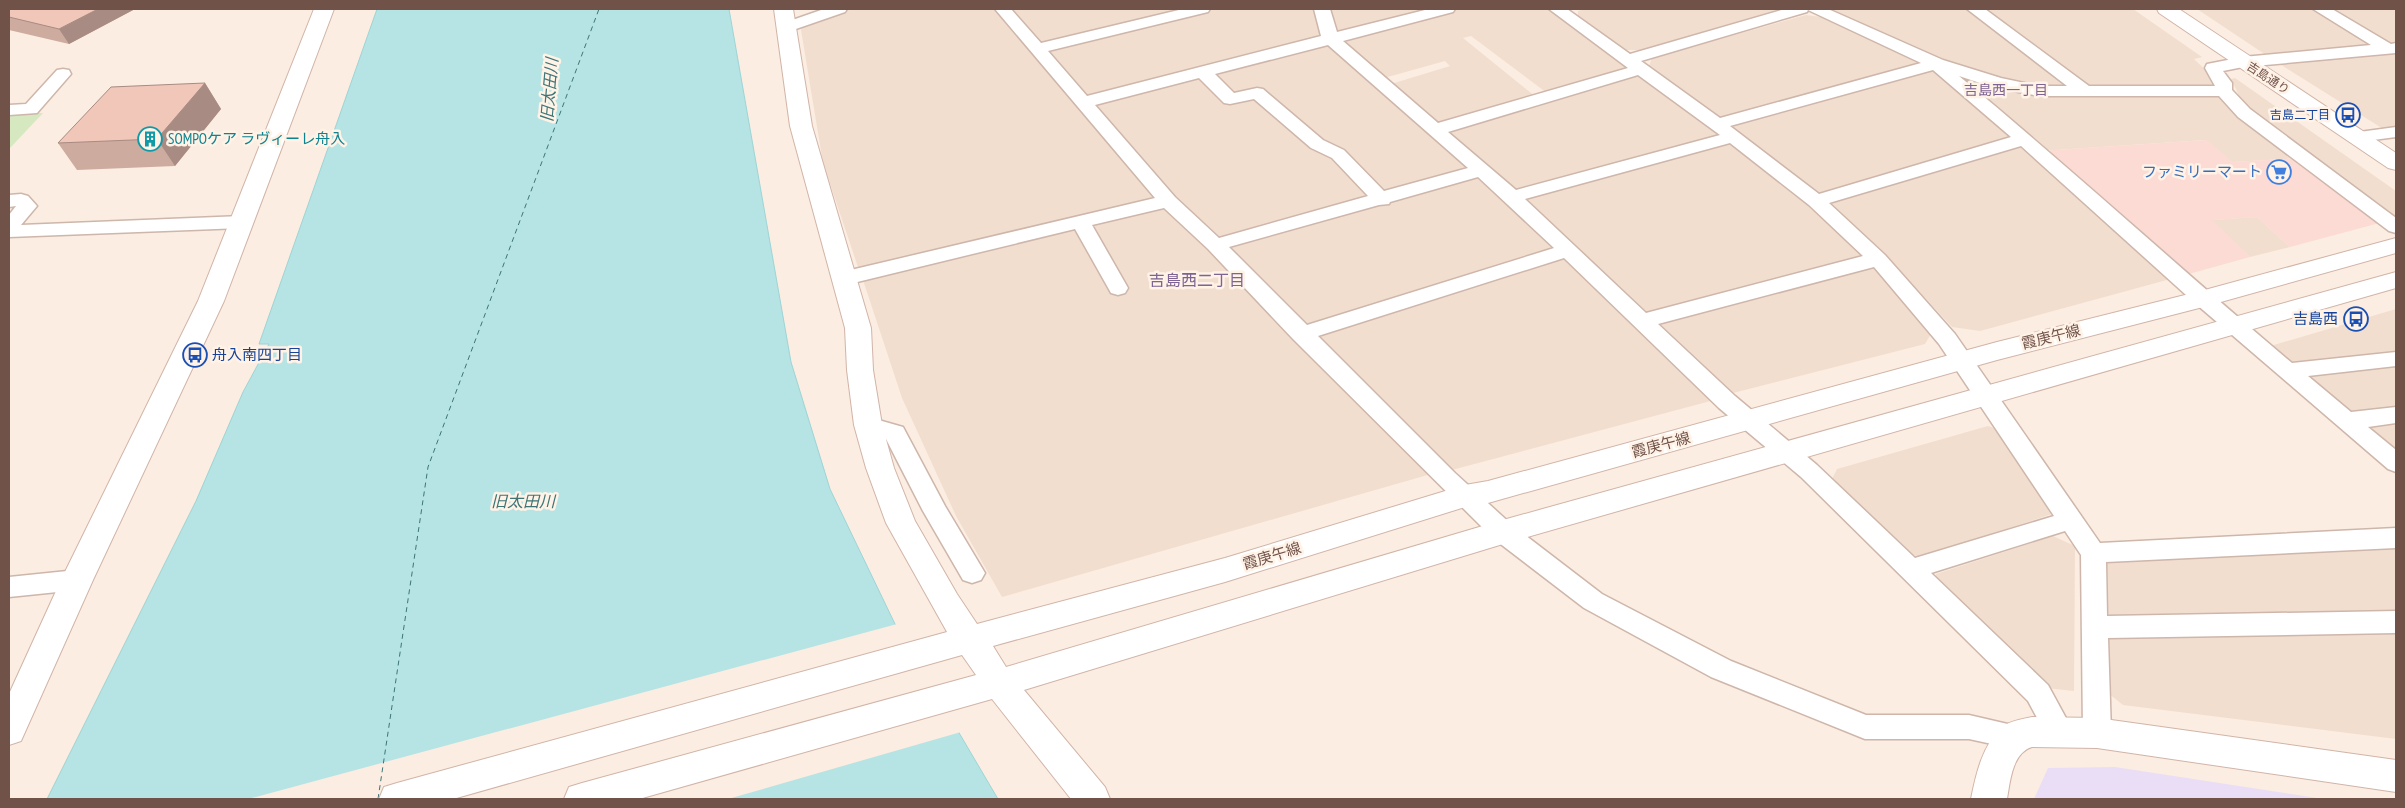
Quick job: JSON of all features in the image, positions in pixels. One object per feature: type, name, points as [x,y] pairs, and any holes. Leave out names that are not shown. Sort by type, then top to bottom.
[{"type":"street","points":[[9,730],[77,580],[211,301],[324,9]]},
{"type":"street","points":[[839,9],[785,18],[801,126],[858,328],[860,370],[868,425],[880,468],[901,523],[946,602],[999,682],[1092,799]]},
{"type":"street","points":[[1003,9],[1168,201],[1215,245],[1301,334],[1465,496],[1504,532],[1593,601],[1721,669],[1865,727],[1969,727],[2015,737],[2032,732],[2097,733],[2396,776]]},
{"type":"street","points":[[1036,49],[1202,9]]},
{"type":"street","points":[[1322,9],[1330,38],[1512,197],[1748,421],[1786,451],[1912,569],[2038,693],[2059,731]]},
{"type":"street","points":[[1082,103],[1447,9]]},
{"type":"street","points":[[1562,9],[1725,130],[1816,201],[1878,259],[1947,339],[1988,396],[2093,553],[2097,733]]},
{"type":"street","points":[[1435,130],[1801,9]]},
{"type":"street","points":[[1816,9],[1937,64],[1998,83],[2039,91],[2224,91]]},
{"type":"street","points":[[1975,9],[2084,90]]},
{"type":"street","name":"吉島通り","points":[[2166,9],[2396,163]]},
{"type":"street","points":[[2321,9],[2392,48]]},
{"type":"street","points":[[2392,48],[2243,62],[2213,68],[2223,83],[2224,91],[2244,113],[2396,227]]},
{"type":"street","points":[[1512,197],[1937,64]]},
{"type":"street","points":[[1937,64],[1942,71],[2024,139],[2203,299],[2396,463]]},
{"type":"street","points":[[1202,71],[1230,98],[1257,94],[1317,144],[1338,154],[1382,200]]},
{"type":"street","points":[[9,110],[31,109],[63,74]]},
{"type":"street","points":[[2358,138],[2396,132]]},
{"type":"street","points":[[1816,201],[2024,139]]},
{"type":"street","points":[[1215,245],[1382,200],[1481,170]]},
{"type":"street","points":[[9,201],[21,200],[27,206],[9,226]]},
{"type":"street","points":[[845,278],[1168,201]]},
{"type":"street","points":[[9,231],[242,222]]},
{"type":"street","points":[[1080,222],[1118,288]]},
{"type":"street","name":"霞庚午線","points":[[397,799],[928,650],[971,640],[1225,570],[1465,496],[1488,492],[1962,361],[2203,299],[2396,245]]},
{"type":"street","points":[[1301,334],[1569,250]]},
{"type":"street","points":[[1641,321],[1878,259]]},
{"type":"street","points":[[582,799],[999,682],[1504,532],[1786,451],[1988,396],[2396,280]]},
{"type":"street","points":[[2288,372],[2396,359]]},
{"type":"street","points":[[2347,421],[2396,415]]},
{"type":"street","points":[[868,425],[895,433],[935,511],[972,573]]},
{"type":"street","points":[[1912,569],[2071,520]]},
{"type":"street","points":[[2093,553],[2396,538]]},
{"type":"street","points":[[9,587],[77,580]]},
{"type":"street","points":[[2095,626],[2396,622]]},
{"type":"street","points":[[1989,799],[1997,762],[2015,737]]},
{"type":"shaded area","points":[[852,9],[996,9],[1155,195],[1151,201],[859,270],[823,163],[801,30],[805,25]]},
{"type":"shaded area","points":[[1008,9],[1191,9],[1039,46]]},
{"type":"shaded area","points":[[1214,9],[1318,9],[1323,37],[1085,97],[1043,51]]},
{"type":"shaded area","points":[[1325,9],[1438,9],[1340,34],[1332,33]]},
{"type":"shaded area","points":[[1456,9],[1551,9],[1629,66],[1628,70],[1547,93],[1471,36],[1463,38],[1536,97],[1436,128],[1391,84],[1450,66],[1445,61],[1384,78],[1339,38]]},
{"type":"shaded area","points":[[1585,9],[1786,9],[1642,50],[1622,50],[1578,18],[1578,11]]},
{"type":"shaded area","points":[[1823,9],[1971,9],[2074,86],[2041,89],[1955,67]]},
{"type":"shaded area","points":[[1978,9],[2133,9],[2202,57],[2194,59],[2219,83],[2210,89],[2081,86]]},
{"type":"shaded area","points":[[2197,9],[2317,9],[2375,44],[2375,46],[2269,57]]},
{"type":"shaded area","points":[[2324,9],[2396,9],[2396,44],[2382,43]]},
{"type":"shaded area","points":[[1806,15],[1821,17],[1851,31],[1858,30],[1924,62],[1723,119],[1714,117],[1649,66],[1652,58]]},
{"type":"shaded area","points":[[1326,41],[1474,167],[1386,196],[1260,92],[1230,94],[1210,72]]},
{"type":"shaded area","points":[[2396,52],[2396,128],[2385,130],[2278,63]]},
{"type":"shaded area","points":[[1935,69],[2012,137],[1818,196],[1730,129],[1730,124]]},
{"type":"shaded area","points":[[1949,71],[1996,85],[2221,93],[2299,158],[2232,162],[2206,140],[2041,151]]},
{"type":"shaded area","points":[[1639,73],[1725,134],[1513,193],[1440,131]]},
{"type":"shaded area","points":[[1200,76],[1230,104],[1256,97],[1333,155],[1374,197],[1223,240],[1216,239],[1175,200],[1092,106]]},
{"type":"shaded area","points":[[2235,78],[2396,191],[2396,219],[2246,110],[2231,79]]},
{"type":"shaded area","points":[[2207,140],[2232,162],[2299,158],[2383,222],[2290,247],[2257,217],[2212,220],[2250,257],[2185,275],[2041,151]]},
{"type":"shaded area","points":[[1732,141],[1795,189],[1863,253],[1859,259],[1642,315],[1518,199]]},
{"type":"shaded area","points":[[2020,145],[2027,146],[2174,278],[1980,331],[1952,327],[1887,257],[1828,206],[1829,202]]},
{"type":"shaded area","points":[[1477,174],[1562,249],[1304,330],[1223,246]]},
{"type":"shaded area","points":[[1170,207],[1431,474],[1002,597],[956,516],[902,398],[863,280],[1074,227],[1090,226],[1092,222]]},
{"type":"shaded area","points":[[2257,217],[2290,247],[2250,257],[2211,220]]},
{"type":"shaded area","points":[[1568,254],[1718,399],[1448,471],[1310,336]]},
{"type":"shaded area","points":[[1865,266],[1876,268],[1932,332],[1925,344],[1729,394],[1649,323]]},
{"type":"shaded area","points":[[2396,309],[2396,356],[2292,368],[2267,347]]},
{"type":"shaded area","points":[[2396,363],[2396,411],[2348,417],[2297,374]]},
{"type":"shaded area","points":[[2396,420],[2396,456],[2358,424]]},
{"type":"shaded area","points":[[1988,426],[2001,430],[2053,503],[2052,514],[1921,557],[1909,554],[1832,479],[1837,469]]},
{"type":"shaded area","points":[[2053,536],[2075,546],[2074,691],[2046,688],[1935,583],[1936,574]]},
{"type":"shaded area","points":[[2396,546],[2396,615],[2104,622],[2104,565],[2109,561]]},
{"type":"shaded area","points":[[2396,629],[2396,739],[2123,705],[2108,693],[2105,635]]},
{"type":"shaded area","points":[[2115,767],[2324,799],[2034,799],[2048,768]]},
{"type":"green space","points":[[43,113],[9,149],[9,114]]},
{"type":"water","name":"旧太田川","points":[[377,9],[729,9],[791,362],[830,489],[895,624],[998,799],[47,799],[196,501],[243,392],[269,344],[259,344]]},
{"type":"pier","points":[[897,624],[961,732],[728,799],[248,799]]},
{"type":"building","points":[[9,9],[98,9],[59,29],[9,17]]},
{"type":"building","points":[[205,83],[157,139],[58,143],[111,87]]},
{"type":"ferry route","points":[[378,799],[428,467],[599,9]]},
{"type":"place","name":"吉島二丁目","points":[[2348,115]]},
{"type":"place","name":"SOMPOケア ラヴィーレ舟入","points":[[150,139]]},
{"type":"place","name":"ファミリーマート","points":[[2279,172]]},
{"type":"place","name":"吉島西","points":[[2356,319]]},
{"type":"place","name":"舟入南四丁目","points":[[195,355]]},
{"type":"district","name":"吉島西一丁目","points":[[2006,90]]},
{"type":"district","name":"吉島西二丁目","points":[[1197,280]]}]
